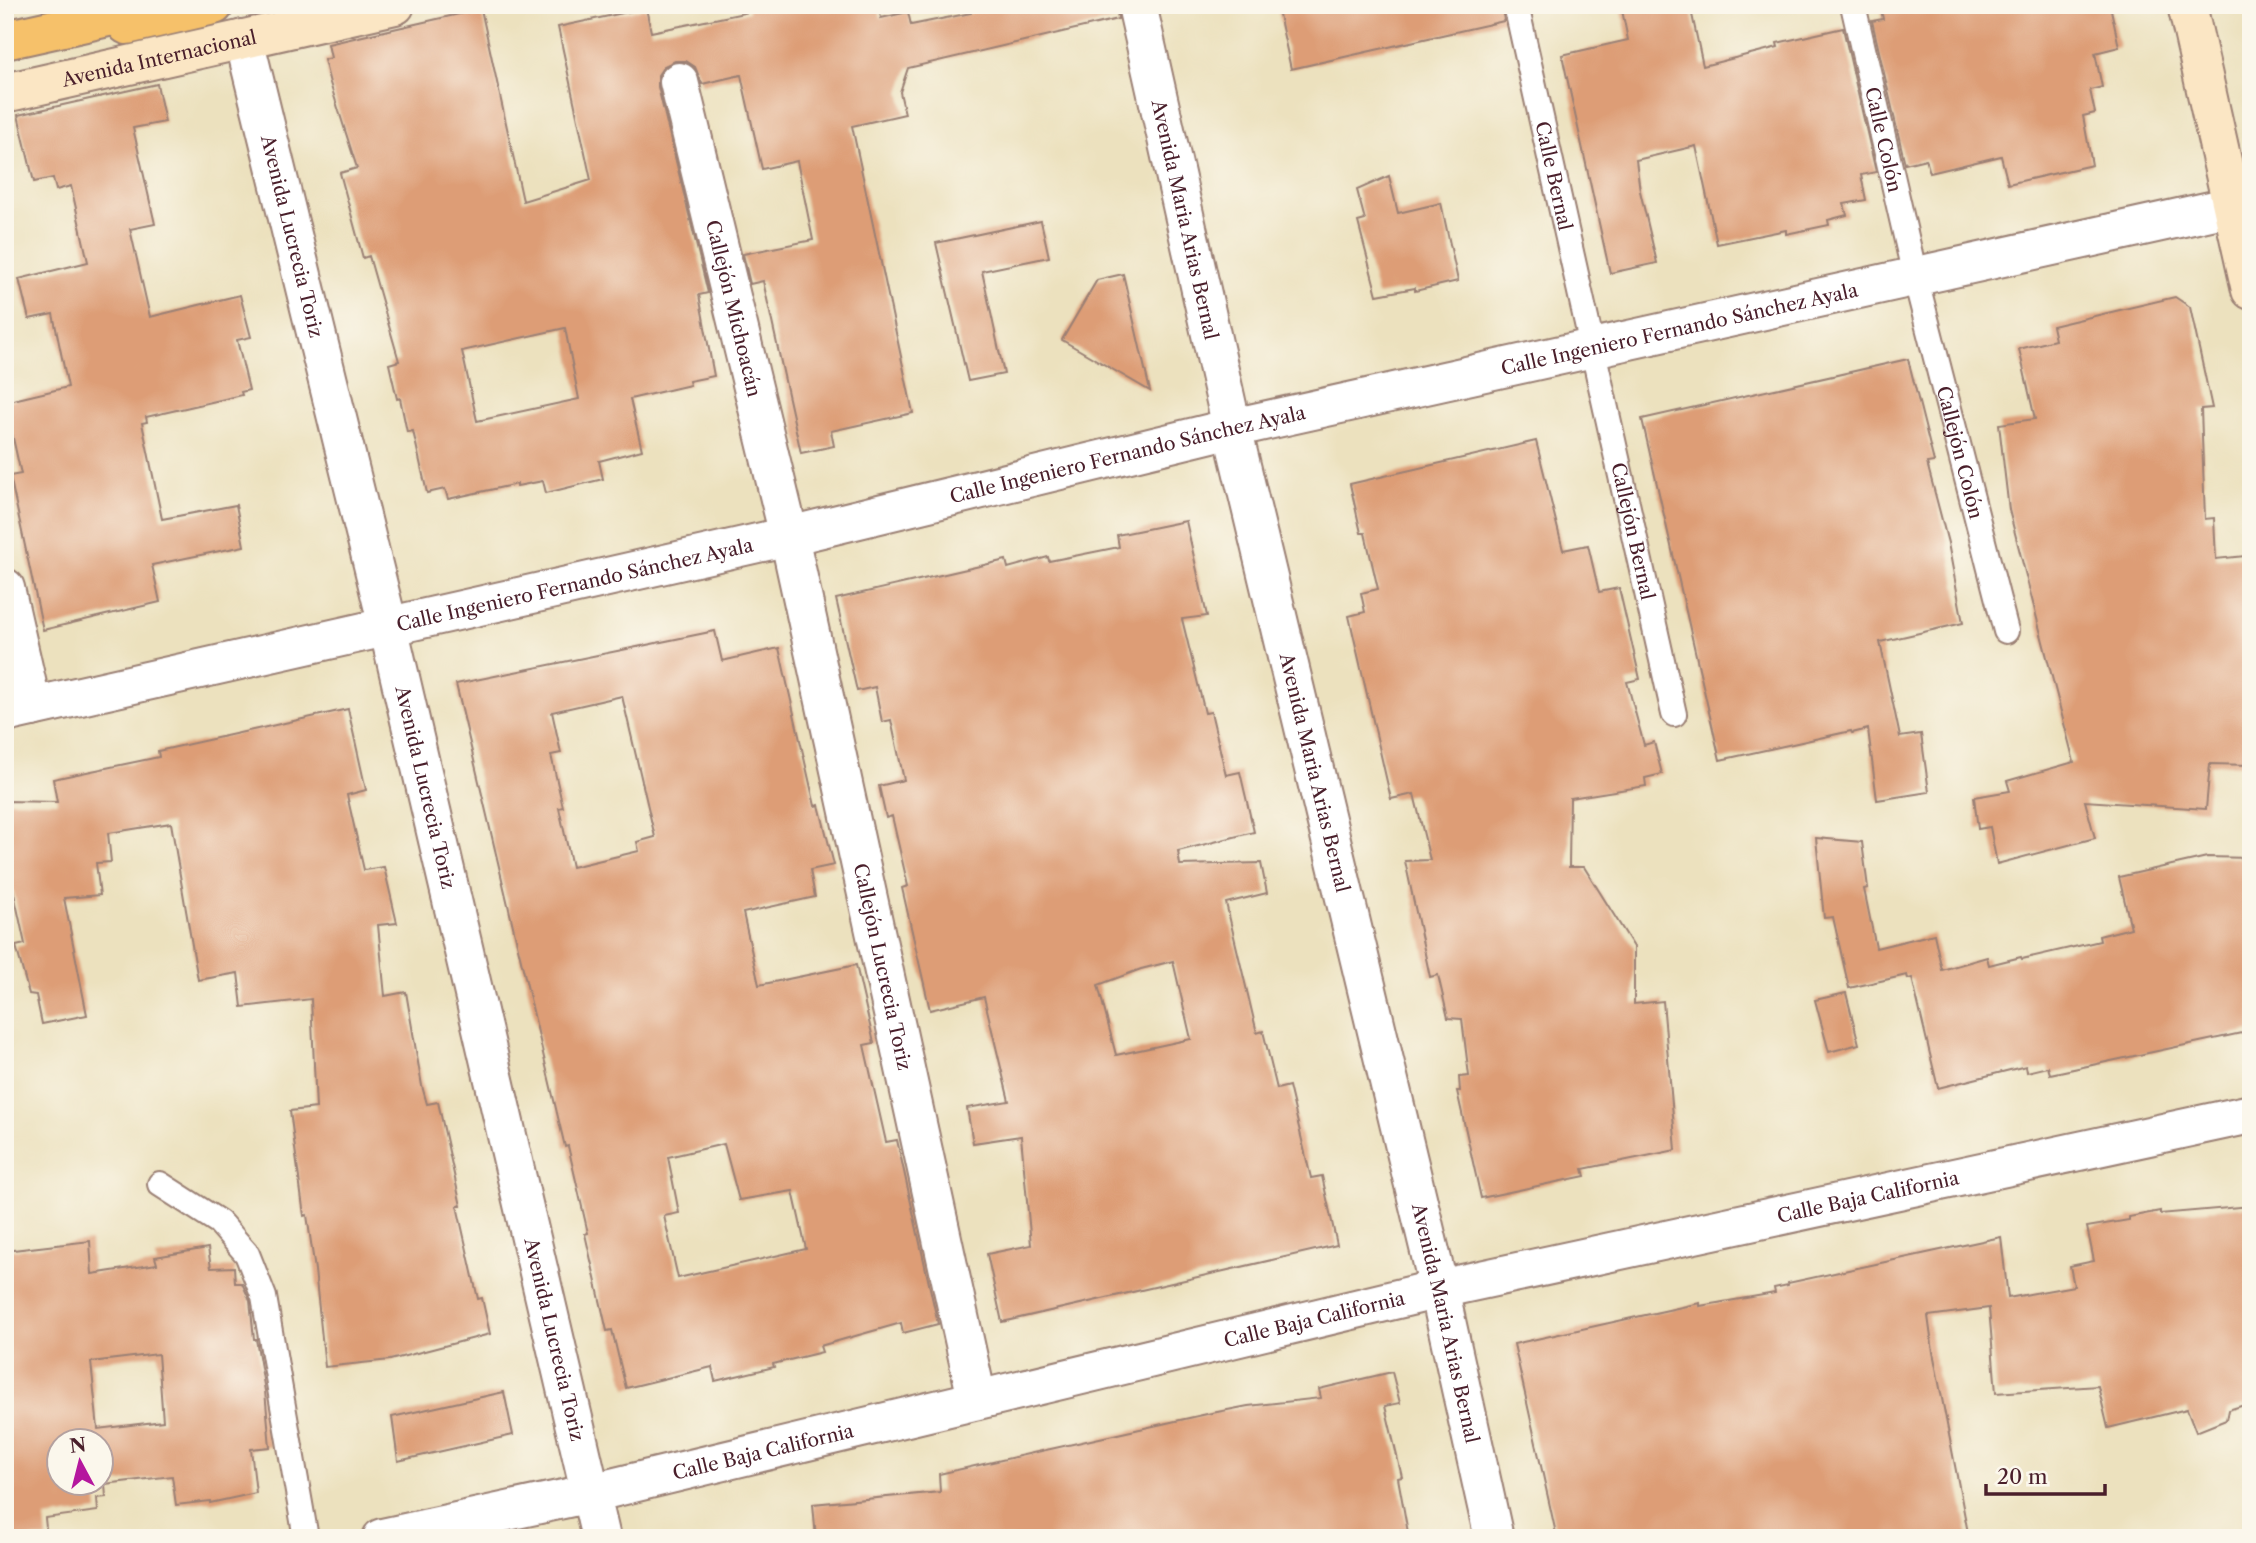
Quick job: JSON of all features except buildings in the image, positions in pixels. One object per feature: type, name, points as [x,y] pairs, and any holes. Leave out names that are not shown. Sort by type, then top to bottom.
[{"type":"highway","points":[[5,25],[94,5]]},
{"type":"highway","points":[[5,40],[162,5]]},
{"type":"highway","name":"Avenida Internacional","points":[[5,52],[214,5]]},
{"type":"main road","name":"Avenida Internacional","points":[[5,93],[395,5]]},
{"type":"main road","points":[[2187,5],[2241,204],[2251,290]]},
{"type":"street","name":"Avenida Maria Arias Bernal","points":[[1137,5],[1232,428],[1439,1289],[1494,1538]]},
{"type":"street","name":"Avenida Lucrecia Toriz","points":[[244,39],[388,626],[601,1538]]},
{"type":"street","name":"Callejón Michoacán","points":[[679,82],[789,536]]},
{"type":"street","name":"Calle Ingeniero Fernando Sánchez Ayala","points":[[19,710],[789,536],[1232,428],[2241,204]]},
{"type":"street","name":"Callejón Lucrecia Toriz","points":[[789,536],[977,1399]]},
{"type":"street","points":[[5,587],[19,710]]},
{"type":"street","name":"Calle Baja California","points":[[382,1538],[591,1493],[1439,1289],[2251,1114]]},
{"type":"lane","name":"Calle Bernal","points":[[1516,5],[1594,348]]},
{"type":"lane","name":"Calle Colón","points":[[1853,5],[1915,276]]},
{"type":"lane","name":"Callejón Colón","points":[[1915,276],[2006,631]]},
{"type":"lane","name":"Callejón Bernal","points":[[1594,348],[1674,715]]},
{"type":"lane","points":[[160,1184],[219,1222],[247,1254],[264,1297],[306,1538]]}]
